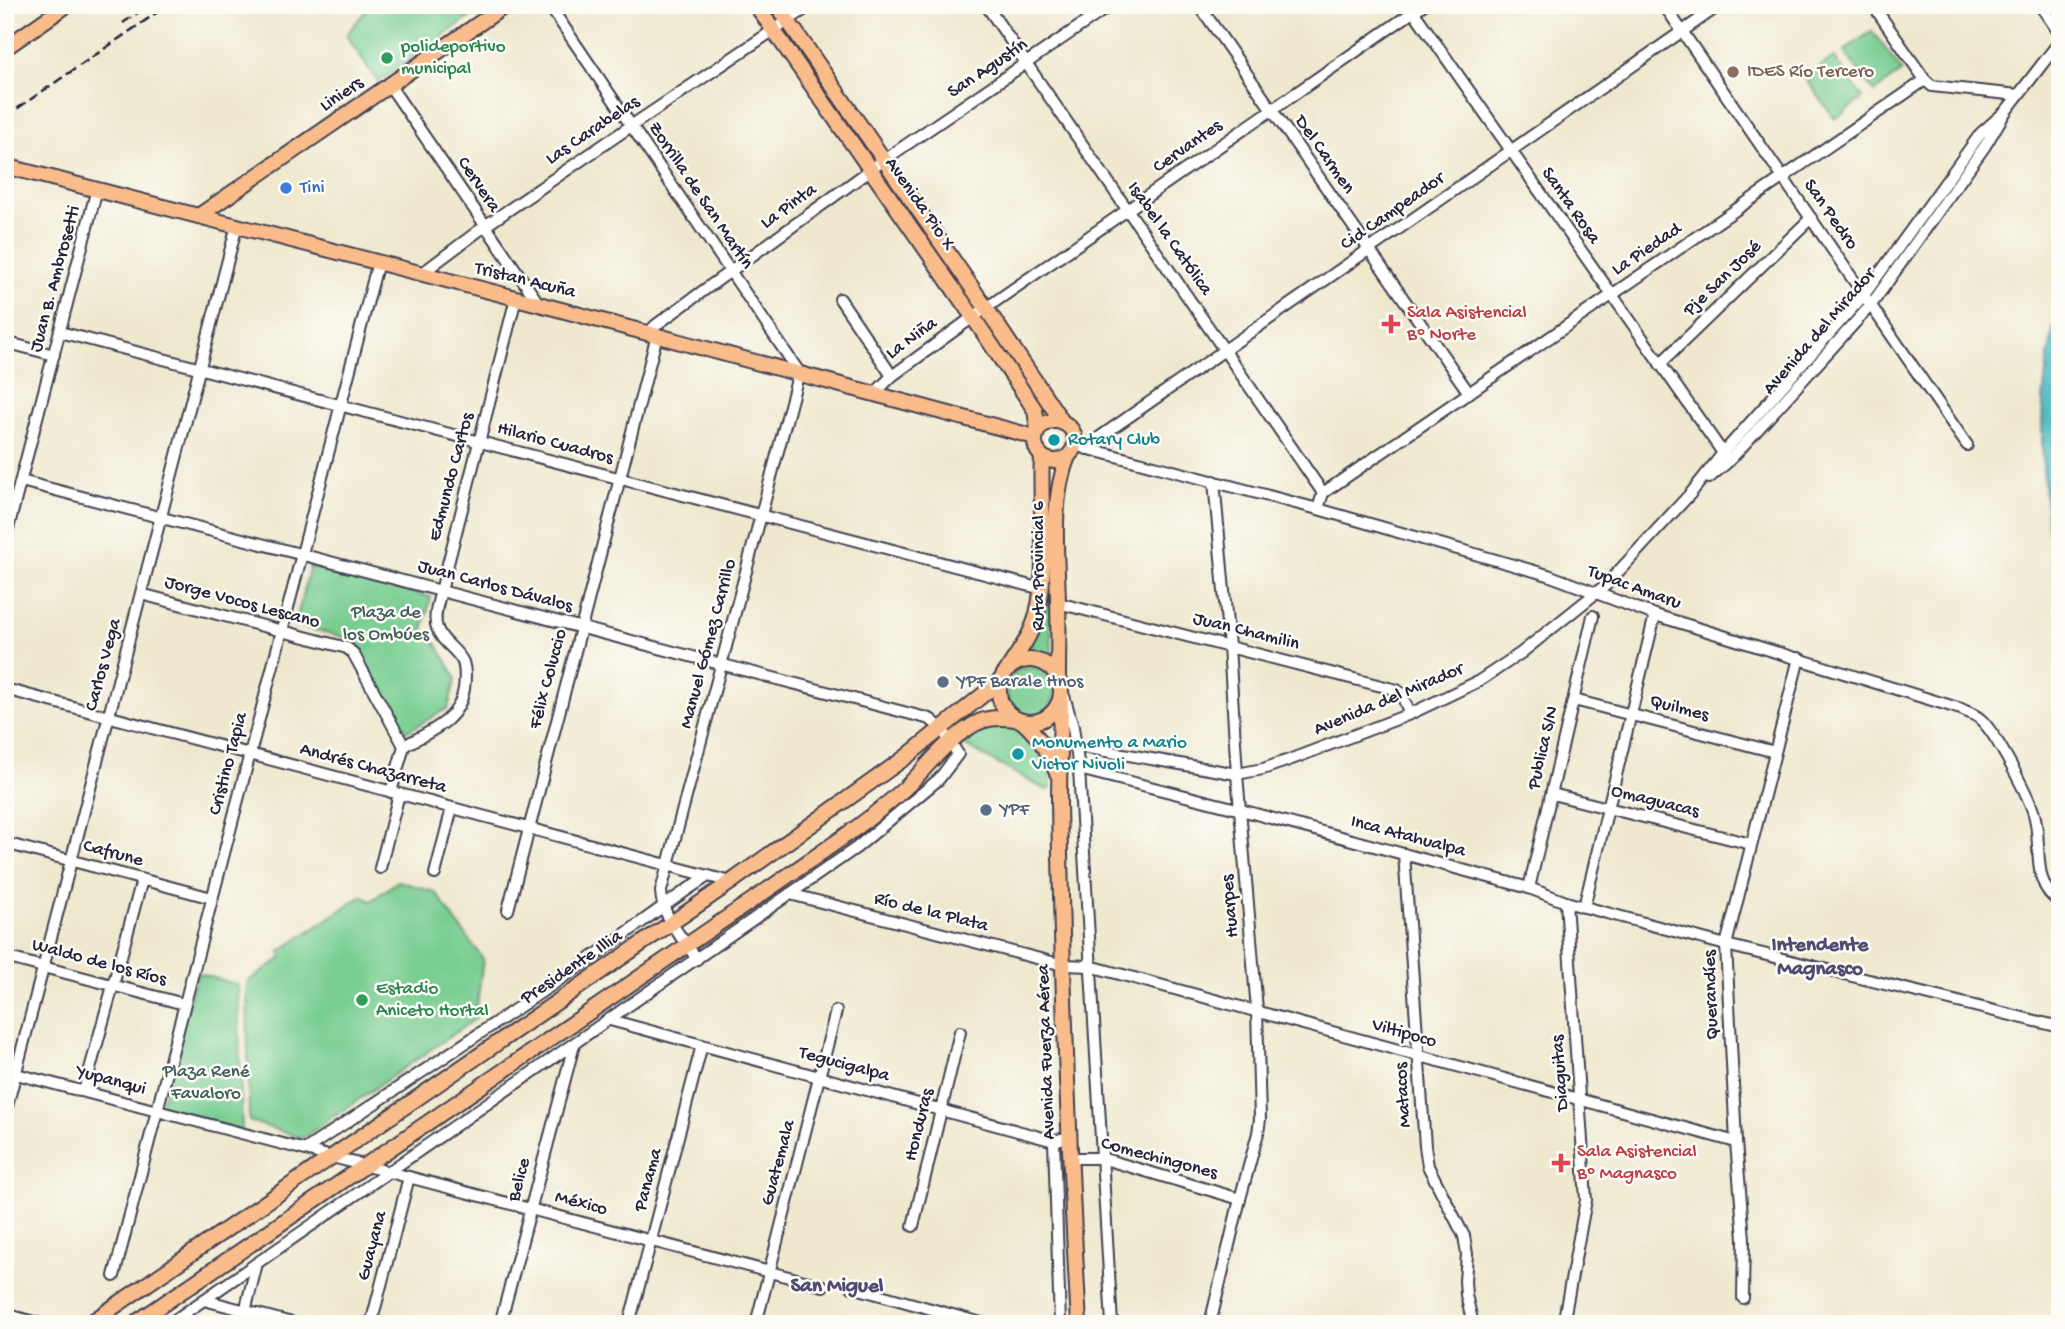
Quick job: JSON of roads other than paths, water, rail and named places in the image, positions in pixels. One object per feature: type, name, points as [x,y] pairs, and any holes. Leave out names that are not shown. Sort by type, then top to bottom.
[{"type":"main road","points":[[5,48],[67,5]]},
{"type":"main road","name":"Liniers","points":[[200,215],[506,5]]},
{"type":"main road","name":"Avenida Pio X","points":[[757,5],[872,169],[1035,411],[1037,433]]},
{"type":"main road","name":"Avenida Pio X","points":[[777,5],[1063,423]]},
{"type":"main road","name":"Tristan Acuña","points":[[5,166],[799,372],[874,394],[1037,433]]},
{"type":"main road","points":[[1046,423],[1063,423],[1072,432],[1076,450],[1055,461],[1042,457],[1036,448],[1037,433],[1046,423]]},
{"type":"main road","name":"Ruta Provincial 6","points":[[1059,778],[1057,512],[1061,473],[1076,450]]},
{"type":"main road","name":"Ruta Provincial 6","points":[[1009,667],[1028,638],[1037,616],[1042,589],[1042,457]]},
{"type":"main road","points":[[1020,720],[1041,720],[1055,709],[1060,686],[1053,669],[1037,660],[1017,662],[1009,667],[1000,681],[999,699],[1009,714],[1038,736],[1048,750],[1059,778]]},
{"type":"main road","name":"Presidente Illia","points":[[134,1324],[688,945],[885,805],[905,788],[946,735],[1000,681]]},
{"type":"main road","name":"Presidente Illia","points":[[89,1324],[732,882],[906,757],[946,735],[984,719],[1020,720]]},
{"type":"main road","name":"Avenida Fuerza Aérea","points":[[1059,778],[1063,965],[1061,1139],[1069,1158],[1079,1324]]},
{"type":"street","name":"Zorrilla de San Martín","points":[[549,5],[799,372]]},
{"type":"street","name":"Las Carabelas","points":[[421,274],[485,226],[811,5]]},
{"type":"street","name":"Isabel la Católica","points":[[986,5],[1323,493]]},
{"type":"street","name":"San Agustín","points":[[884,160],[1111,5]]},
{"type":"street","name":"Del Carmen","points":[[1199,5],[1469,393]]},
{"type":"street","name":"San Pedro","points":[[1664,5],[1967,445]]},
{"type":"street","name":"Cid Campeador","points":[[1076,450],[1094,441],[1720,5]]},
{"type":"street","points":[[1873,5],[1925,80],[1932,86],[2018,95]]},
{"type":"street","points":[[2040,5],[2060,34]]},
{"type":"street","name":"Cervantes","points":[[973,317],[1272,110],[1415,7]]},
{"type":"street","name":"Santa Rosa","points":[[1415,7],[1510,151],[1726,457]]},
{"type":"street","name":"Avenida del Mirador","points":[[1077,746],[1237,774],[1289,760],[1410,714],[1499,669],[1617,575],[1867,300],[1982,133],[2006,111],[2060,41]]},
{"type":"street","name":"La Piedad","points":[[1323,493],[1925,80]]},
{"type":"street","name":"Cervera","points":[[390,86],[539,304]]},
{"type":"street","name":"La Pinta","points":[[653,334],[656,325],[884,160]]},
{"type":"street","name":"Juan B. Ambrosetti","points":[[5,540],[8,517],[21,481],[97,189]]},
{"type":"street","name":"Pje San José","points":[[1660,364],[1811,218]]},
{"type":"street","name":"Carlos Vega","points":[[5,1114],[10,1072],[43,967],[237,225]]},
{"type":"street","name":"Cristino Tapia","points":[[114,1276],[378,262]]},
{"type":"street","name":"Edmundo Cartos","points":[[404,746],[448,722],[463,698],[466,678],[463,663],[437,629],[435,620],[516,298]]},
{"type":"street","points":[[840,299],[892,376]]},
{"type":"street","name":"La Niña","points":[[874,394],[892,376],[973,317]]},
{"type":"street","name":"Hilario Cuadros","points":[[60,332],[1042,589]]},
{"type":"street","name":"Félix Coluccio","points":[[508,909],[619,479],[653,334]]},
{"type":"street","points":[[5,342],[54,355]]},
{"type":"street","name":"Manuel Gómez Carrillo","points":[[662,906],[661,891],[799,372]]},
{"type":"street","name":"Tupac Amaru","points":[[1076,450],[1214,481],[1548,575],[1655,615],[1799,658],[1979,717],[1990,729],[2028,799],[2037,827],[2041,880],[2049,894],[2060,902]]},
{"type":"street","name":"Juan Carlos Dávalos","points":[[21,481],[930,719],[946,735]]},
{"type":"street","name":"Huarpes","points":[[1210,1324],[1260,1119],[1257,1010],[1214,481]]},
{"type":"street","points":[[1318,509],[1323,493]]},
{"type":"street","name":"Jorge Vocos Lescano","points":[[141,594],[347,648],[353,653],[404,746]]},
{"type":"street","name":"Juan Chamilin","points":[[1058,603],[1397,690],[1410,714]]},
{"type":"street","name":"Publica S/N","points":[[1529,888],[1593,615]]},
{"type":"street","points":[[1584,907],[1655,615]]},
{"type":"street","name":"Querandíes","points":[[1743,1298],[1744,1239],[1726,944],[1799,658]]},
{"type":"street","points":[[1060,686],[1073,727],[1079,769],[1112,1324]]},
{"type":"street","name":"Andrés Chazarreta","points":[[5,689],[732,882]]},
{"type":"street","name":"Quilmes","points":[[1574,700],[1774,752]]},
{"type":"street","points":[[169,1324],[856,848],[939,779],[958,754],[946,735]]},
{"type":"street","points":[[380,868],[404,746]]},
{"type":"street","name":"Inca Atahualpa","points":[[1079,769],[1529,888],[1584,907],[2060,1027]]},
{"type":"street","name":"Omaguacas","points":[[1552,794],[1751,844]]},
{"type":"street","points":[[435,874],[452,808]]},
{"type":"street","name":"Cafrune","points":[[5,843],[212,898]]},
{"type":"street","name":"Matacos","points":[[1404,854],[1425,1146],[1429,1166],[1464,1236],[1467,1254],[1466,1295],[1474,1324]]},
{"type":"street","points":[[306,1149],[481,1034],[708,876]]},
{"type":"street","points":[[84,1091],[142,880]]},
{"type":"street","name":"Río de la Plata","points":[[790,894],[1063,965]]},
{"type":"street","name":"Diaguitas","points":[[1563,1324],[1586,1200],[1566,902]]},
{"type":"street","points":[[662,906],[697,959]]},
{"type":"street","name":"Waldo de los Ríos","points":[[5,957],[184,1004]]},
{"type":"street","name":"Viltipoco","points":[[1063,965],[1090,966],[1736,1142]]},
{"type":"street","name":"Guatemala","points":[[756,1324],[836,1011]]},
{"type":"street","name":"Tegucigalpa","points":[[610,1020],[942,1110],[1061,1139]]},
{"type":"street","name":"Honduras","points":[[912,1226],[960,1032]]},
{"type":"street","points":[[481,1034],[490,1047]]},
{"type":"street","name":"Belice","points":[[500,1324],[574,1045]]},
{"type":"street","name":"Panama","points":[[629,1324],[702,1045]]},
{"type":"street","name":"Yupanqui","points":[[10,1072],[331,1156]]},
{"type":"street","points":[[1060,1324],[1061,1139]]},
{"type":"street","name":"México","points":[[331,1156],[823,1286]]},
{"type":"street","name":"Comechingones","points":[[1069,1158],[1101,1158],[1240,1199]]},
{"type":"street","name":"Guayana","points":[[370,1324],[409,1177]]},
{"type":"street","points":[[242,1324],[257,1263]]},
{"type":"street","points":[[852,1287],[985,1324]]},
{"type":"street","points":[[204,1300],[296,1324]]},
{"type":"street","points":[[5,1314],[41,1324]]},
{"type":"water","points":[[2060,305],[2060,626],[2046,505],[2042,425],[2050,346]]},
{"type":"railway","points":[[123,23],[149,5]]},
{"type":"railway","points":[[5,117],[168,5]]},
{"type":"place","name":"polideportivo municipal","points":[[387,58]]},
{"type":"place","name":"IDES Río Tercero","points":[[1733,72]]},
{"type":"place","name":"Tini","points":[[286,188]]},
{"type":"place","name":"Sala Asistencial Bº Norte","points":[[1391,324]]},
{"type":"place","name":"Rotary Club","points":[[1054,440]]},
{"type":"place","name":"YPF Barale Hnos","points":[[943,682]]},
{"type":"place","name":"Monumento a Mario Victor Nivoli","points":[[1018,754]]},
{"type":"place","name":"YPF","points":[[986,810]]},
{"type":"place","name":"Estadio Aniceto Hortal","points":[[362,1000]]},
{"type":"place","name":"Sala Asistencial Bº Magnasco","points":[[1561,1163]]},
{"type":"district","name":"Intendente Magnasco","points":[[1820,958]]},
{"type":"district","name":"San Miguel","points":[[837,1287]]},
{"type":"park label","name":"Plaza de los Ombúes","points":[[386,624]]},
{"type":"park label","name":"Plaza René Favaloro","points":[[206,1083]]}]
